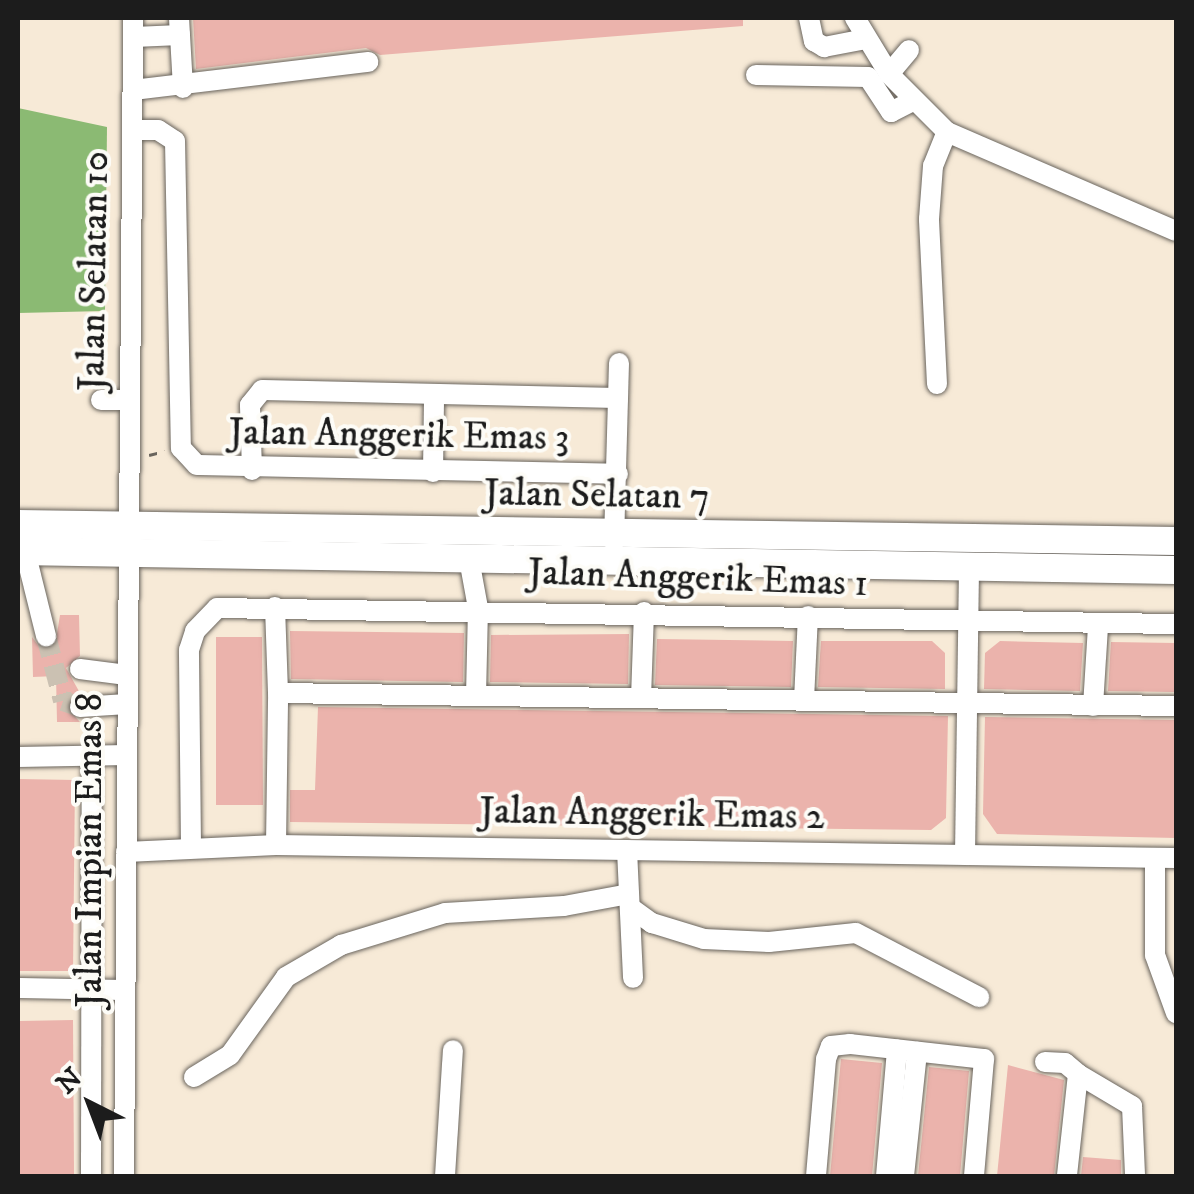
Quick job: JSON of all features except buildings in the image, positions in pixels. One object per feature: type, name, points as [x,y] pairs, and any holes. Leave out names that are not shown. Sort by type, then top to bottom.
[{"type":"main road","name":"Jalan Selatan 7","points":[[20,542],[128,524],[614,545],[969,569],[1176,570]]},
{"type":"main road","name":"Jalan Selatan 7","points":[[20,542],[128,553],[469,560],[614,545],[1176,541]]},
{"type":"street","points":[[809,18],[814,41],[824,47],[866,39]]},
{"type":"street","points":[[855,18],[911,102],[947,132],[1176,231]]},
{"type":"street","points":[[133,27],[180,26],[182,88]]},
{"type":"street","name":"Jalan Selatan 10","points":[[128,524],[133,27]]},
{"type":"street","points":[[889,74],[910,50]]},
{"type":"street","points":[[133,90],[182,88],[225,76],[368,62]]},
{"type":"street","points":[[756,75],[868,77],[891,112],[911,102]]},
{"type":"street","name":"Jalan Anggerik Emas 3","points":[[132,130],[158,130],[175,142],[182,448],[207,469],[618,474]]},
{"type":"street","points":[[936,384],[929,219],[933,166],[947,132]]},
{"type":"street","points":[[614,545],[619,363]]},
{"type":"street","points":[[252,470],[250,404],[262,390],[618,398]]},
{"type":"street","points":[[433,472],[434,396]]},
{"type":"street","points":[[101,400],[128,400]]},
{"type":"street","name":"Jalan Impian Emas 8","points":[[124,1176],[128,524]]},
{"type":"street","points":[[20,542],[46,636]]},
{"type":"street","points":[[469,560],[478,608],[476,695]]},
{"type":"street","points":[[965,855],[969,569]]},
{"type":"street","points":[[276,607],[276,845]]},
{"type":"street","name":"Jalan Anggerik Emas 1","points":[[191,847],[189,650],[195,631],[217,608],[478,608],[968,624],[1176,624]]},
{"type":"street","points":[[641,698],[644,612]]},
{"type":"street","points":[[804,700],[808,616]]},
{"type":"street","points":[[1093,706],[1098,626]]},
{"type":"street","points":[[80,669],[127,675]]},
{"type":"street","points":[[278,693],[1176,706]]},
{"type":"street","points":[[80,707],[127,704]]},
{"type":"street","points":[[18,757],[127,754]]},
{"type":"street","points":[[91,1176],[92,756]]},
{"type":"street","name":"Jalan Anggerik Emas 2","points":[[126,852],[276,845],[1166,858]]},
{"type":"street","points":[[627,850],[632,978]]},
{"type":"street","points":[[1166,858],[1167,968],[1176,1013]]},
{"type":"street","points":[[194,1077],[230,1056],[286,977],[340,945],[446,913],[630,901],[652,923],[704,939],[769,942],[856,933],[979,997]]},
{"type":"street","points":[[18,988],[124,990]]},
{"type":"street","points":[[816,1176],[831,1046],[984,1059],[974,1176]]},
{"type":"street","points":[[445,1176],[453,1050]]},
{"type":"street","points":[[886,1176],[907,1050]]},
{"type":"street","points":[[904,1176],[907,1050]]},
{"type":"street","points":[[1045,1062],[1065,1063],[1132,1106],[1135,1176]]},
{"type":"street","points":[[1066,1176],[1078,1074]]},
{"type":"path","points":[[128,458],[182,448]]},
{"type":"green space","points":[[18,108],[107,127],[105,311],[18,313]]},
{"type":"tunnel","points":[[46,636],[63,701],[80,707]]}]
